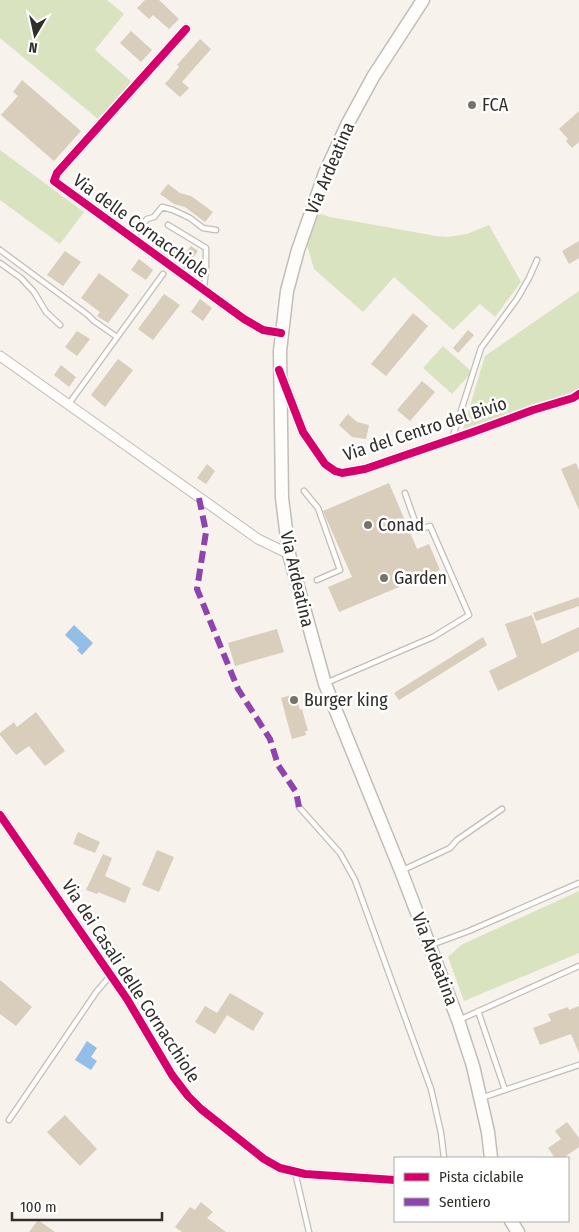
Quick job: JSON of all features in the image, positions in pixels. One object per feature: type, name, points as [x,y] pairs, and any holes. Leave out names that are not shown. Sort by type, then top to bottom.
[{"type":"main road","name":"Via Ardeatina","points":[[423,0],[372,76],[340,138],[325,173],[298,250],[287,292],[281,333],[279,370],[282,498],[288,554],[325,684],[402,871],[458,1020],[473,1066],[491,1157]]},
{"type":"street","name":"Via delle Cornacchiole","points":[[186,29],[54,178],[54,181],[254,325],[267,331],[281,333]]},
{"type":"street","points":[[0,356],[258,539],[288,554]]},
{"type":"street","name":"Via del Centro del Bivio","points":[[279,370],[303,432],[318,456],[335,472],[345,473],[452,439],[573,398],[579,394]]},
{"type":"street","name":"Via dei Casali delle Cornacchiole","points":[[0,815],[111,975],[172,1075],[188,1096],[215,1121],[264,1159],[280,1168],[295,1172],[394,1180]]},
{"type":"lane","points":[[132,238],[147,219],[154,217],[162,207],[190,218],[203,228],[216,230]]},
{"type":"lane","points":[[168,225],[206,248],[204,290]]},
{"type":"lane","points":[[0,250],[117,337]]},
{"type":"lane","points":[[452,439],[481,348],[516,299],[537,260]]},
{"type":"lane","points":[[0,263],[21,278],[34,292],[46,312],[60,325]]},
{"type":"lane","points":[[68,405],[162,274]]},
{"type":"lane","points":[[304,492],[318,508],[340,570],[317,580]]},
{"type":"lane","points":[[325,684],[433,637],[469,615],[430,526],[418,530],[405,493]]},
{"type":"lane","points":[[299,807],[340,853],[355,880],[431,1089],[444,1157]]},
{"type":"lane","points":[[402,871],[450,848],[457,840],[502,809]]},
{"type":"lane","points":[[429,945],[469,931],[579,883]]},
{"type":"lane","points":[[458,1020],[579,966]]},
{"type":"lane","points":[[9,1120],[111,975]]},
{"type":"lane","points":[[478,1011],[505,1090]]},
{"type":"lane","points":[[480,1098],[579,1065]]},
{"type":"lane","points":[[295,1172],[309,1232]]},
{"type":"green space","points":[[0,0],[107,0],[124,14],[95,50],[133,83],[98,119],[0,38]]},
{"type":"green space","points":[[0,150],[84,212],[60,244],[0,200]]},
{"type":"green space","points":[[318,213],[330,217],[448,237],[467,234],[489,225],[521,282],[495,317],[480,304],[453,330],[394,277],[363,312],[314,269],[307,245]]},
{"type":"green space","points":[[579,291],[579,388],[574,392],[463,429],[485,356]]},
{"type":"green space","points":[[443,346],[472,372],[452,394],[423,368]]},
{"type":"green space","points":[[579,891],[579,953],[464,1001],[448,957],[461,945]]},
{"type":"water","points":[[74,625],[93,643],[82,655],[77,650],[79,648],[65,635]]},
{"type":"water","points":[[87,1041],[97,1048],[91,1057],[97,1061],[91,1070],[75,1060]]},
{"type":"building","points":[[145,0],[159,0],[179,19],[169,29],[153,15],[149,19],[137,8]]},
{"type":"building","points":[[131,31],[152,50],[141,62],[120,43]]},
{"type":"building","points":[[200,39],[211,49],[182,82],[189,88],[180,97],[165,84],[179,67],[177,65]]},
{"type":"building","points":[[22,80],[81,131],[54,161],[1,115],[18,96],[13,92]]},
{"type":"building","points":[[579,111],[579,142],[572,148],[566,141],[568,139],[559,129]]},
{"type":"building","points":[[168,184],[180,193],[191,196],[213,212],[205,222],[185,207],[174,204],[160,194]]},
{"type":"building","points":[[168,240],[185,254],[191,246],[198,251],[185,269],[160,250]]},
{"type":"building","points":[[579,241],[579,258],[569,264],[562,251]]},
{"type":"building","points":[[65,251],[81,262],[63,286],[47,275]]},
{"type":"building","points":[[139,259],[153,270],[146,280],[131,270]]},
{"type":"building","points":[[99,273],[129,295],[108,323],[97,316],[100,312],[81,298]]},
{"type":"building","points":[[164,294],[180,305],[153,340],[138,329]]},
{"type":"building","points":[[200,299],[212,308],[203,321],[191,312]]},
{"type":"building","points":[[413,313],[428,326],[386,376],[371,364]]},
{"type":"building","points":[[468,330],[474,335],[458,353],[453,348]]},
{"type":"building","points":[[77,331],[90,339],[77,356],[65,347]]},
{"type":"building","points":[[118,359],[133,370],[105,407],[91,395]]},
{"type":"building","points":[[61,365],[76,377],[69,387],[54,375]]},
{"type":"building","points":[[422,381],[435,392],[410,421],[397,410]]},
{"type":"building","points":[[348,414],[357,422],[369,425],[366,439],[352,437],[339,425]]},
{"type":"building","points":[[576,463],[579,470],[579,510],[561,469]]},
{"type":"building","points":[[207,464],[215,471],[206,484],[197,478]]},
{"type":"building","points":[[389,483],[417,549],[429,544],[440,570],[339,612],[328,587],[352,577],[323,511]]},
{"type":"building","points":[[579,597],[579,606],[536,621],[533,613]]},
{"type":"building","points":[[532,615],[542,644],[579,627],[579,651],[498,691],[489,671],[517,657],[505,624]]},
{"type":"building","points":[[277,629],[284,652],[235,666],[228,643]]},
{"type":"building","points":[[483,637],[487,645],[399,700],[394,693]]},
{"type":"building","points":[[295,694],[300,710],[302,709],[308,731],[305,731],[306,735],[292,739],[281,698]]},
{"type":"building","points":[[36,712],[65,751],[45,766],[29,746],[16,755],[0,735],[14,722],[17,727]]},
{"type":"building","points":[[78,832],[100,842],[95,853],[73,844]]},
{"type":"building","points":[[157,850],[174,857],[159,892],[142,885]]},
{"type":"building","points":[[103,854],[112,858],[105,876],[131,888],[125,903],[98,892],[97,894],[86,890]]},
{"type":"building","points":[[0,980],[32,1007],[16,1026],[0,1014]]},
{"type":"building","points":[[230,993],[264,1013],[253,1031],[227,1015],[215,1034],[195,1022],[205,1006],[217,1013]]},
{"type":"building","points":[[579,1006],[579,1053],[571,1034],[540,1045],[533,1028],[551,1021],[548,1014],[568,1007],[569,1010]]},
{"type":"building","points":[[65,1115],[97,1149],[80,1166],[47,1132]]},
{"type":"building","points":[[567,1122],[579,1138],[579,1147],[564,1157],[554,1157],[548,1148],[561,1139],[555,1131]]},
{"type":"building","points":[[201,1202],[213,1212],[207,1218],[226,1232],[182,1232],[175,1227],[190,1207],[195,1210]]},
{"type":"building","points":[[38,1220],[55,1232],[29,1232]]},
{"type":"marked path","points":[[199,498],[206,532],[197,589],[238,689],[270,739],[278,765],[296,792],[299,807]]},
{"type":"cycle path","points":[[186,29],[57,173],[54,181],[244,319],[263,330],[281,333]]},
{"type":"cycle path","points":[[279,370],[303,432],[325,464],[335,471],[342,473],[365,469],[533,410],[573,398],[579,394]]},
{"type":"cycle path","points":[[0,815],[127,999],[172,1075],[201,1109],[264,1159],[280,1168],[305,1174],[394,1180]]},
{"type":"place","name":"FCA","points":[[472,105]]},
{"type":"place","name":"Conad","points":[[368,525]]},
{"type":"place","name":"Garden","points":[[384,578]]},
{"type":"place","name":"Burger king","points":[[294,700]]}]
